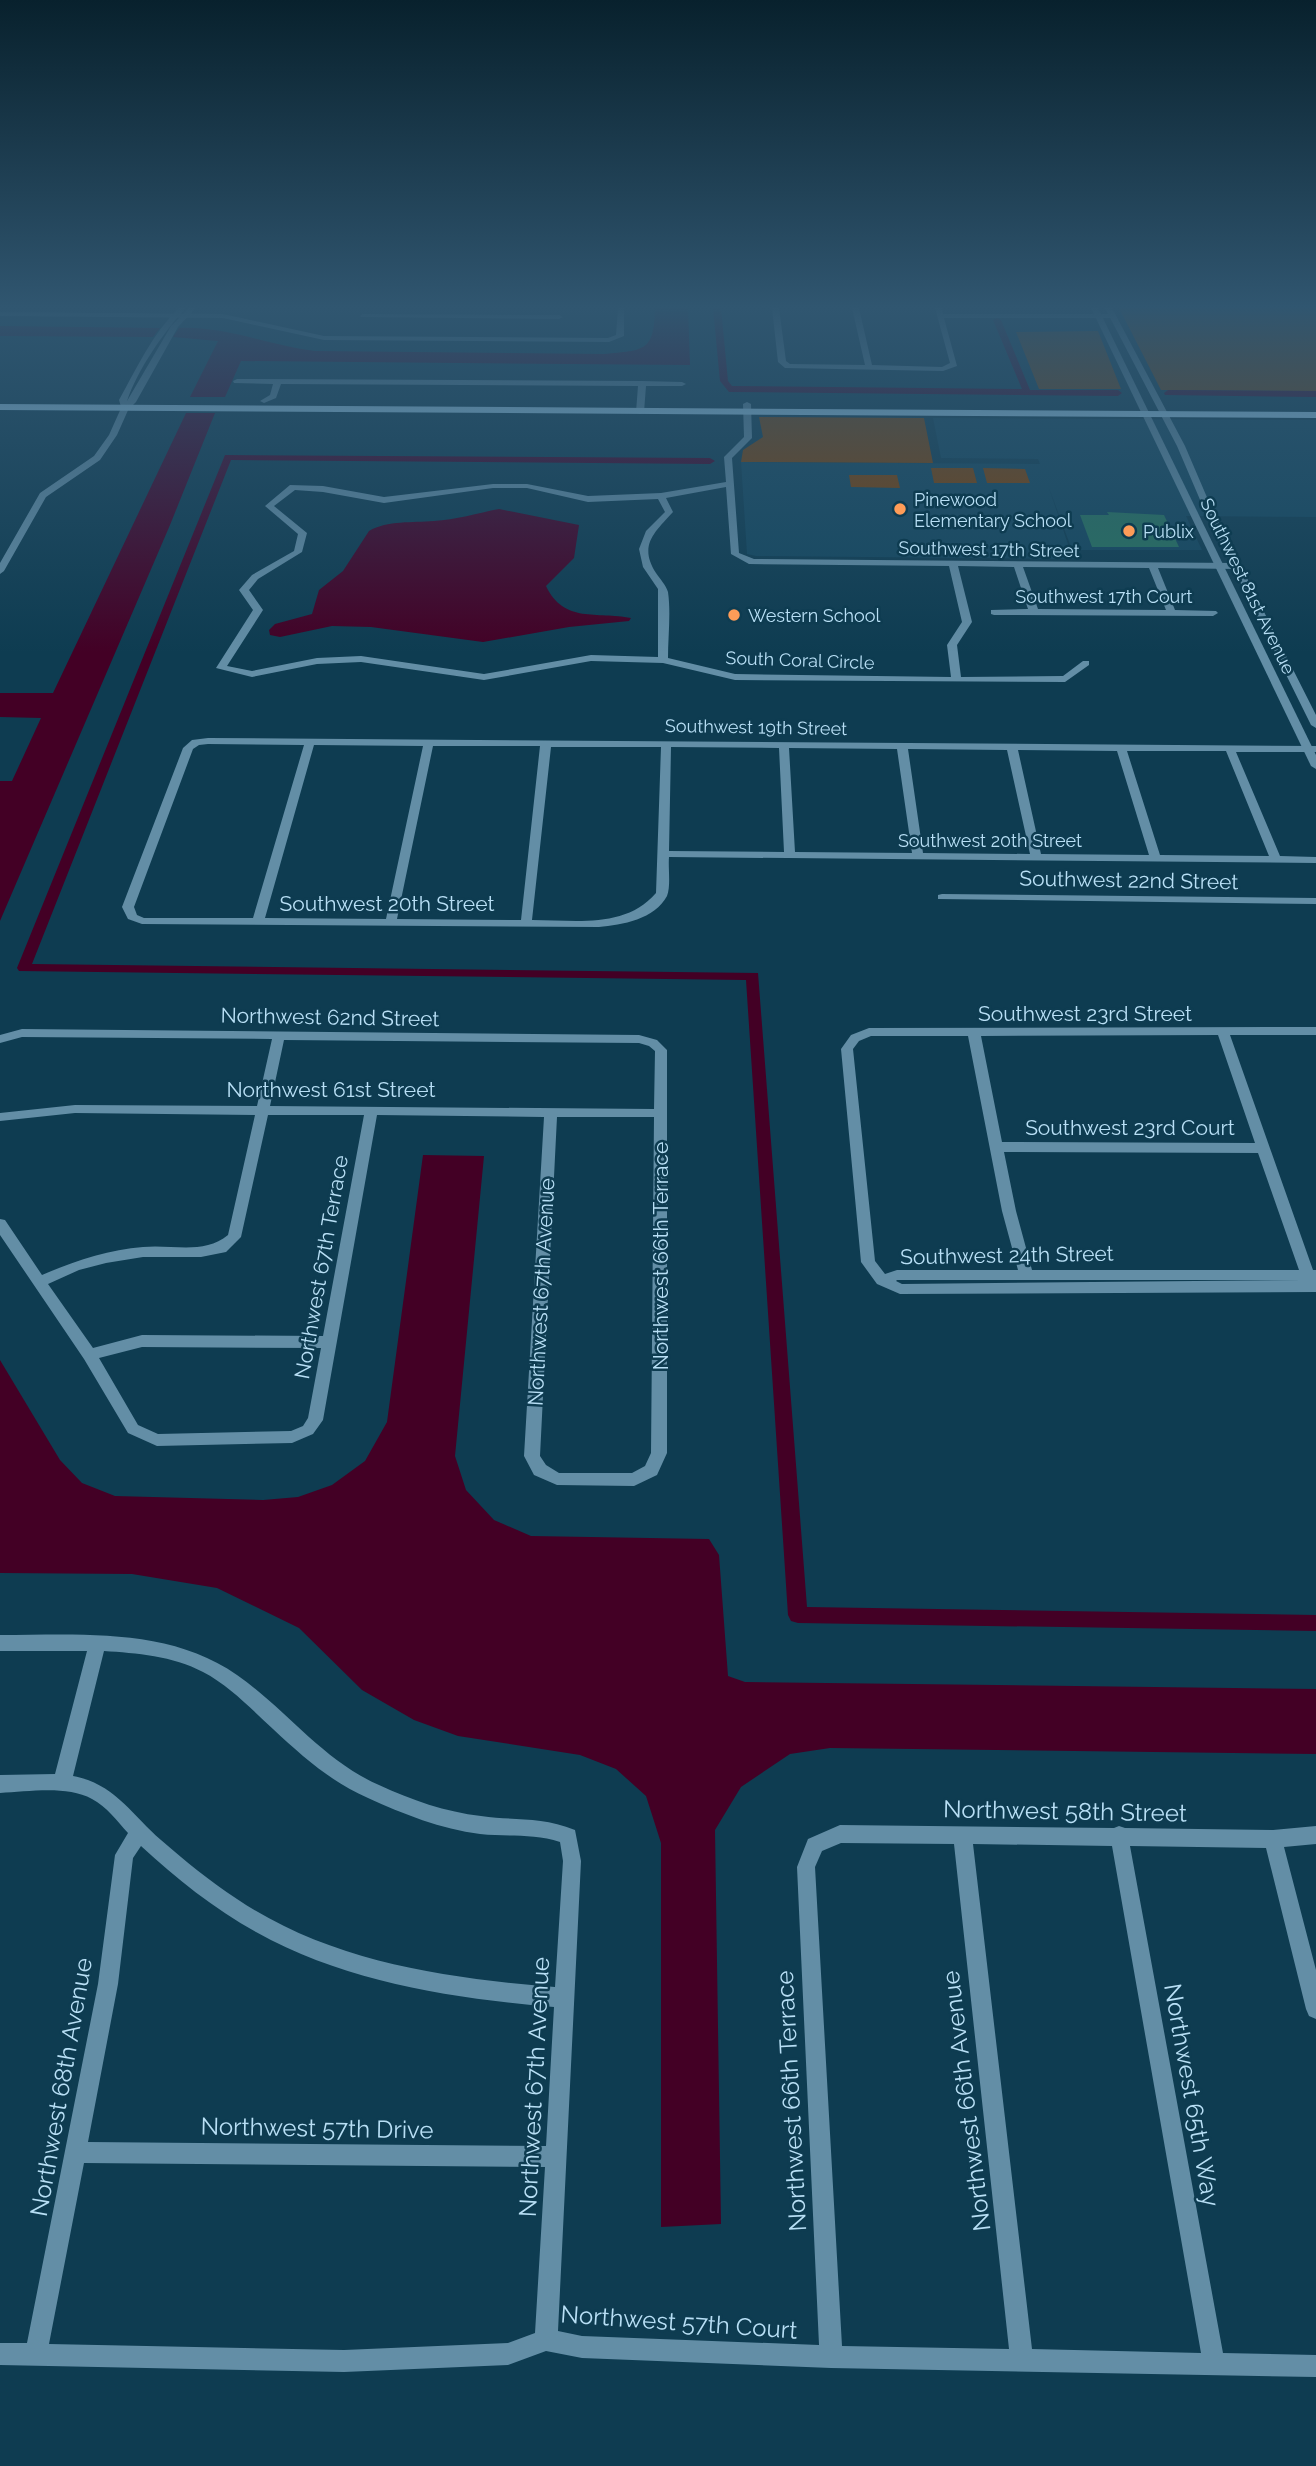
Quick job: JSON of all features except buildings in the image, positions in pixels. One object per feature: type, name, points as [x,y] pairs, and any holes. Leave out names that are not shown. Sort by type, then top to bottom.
[{"type":"street","points":[[0,571],[43,495],[97,458],[118,423]]},
{"type":"street","points":[[663,660],[663,589],[646,569],[641,552],[652,526],[669,512],[661,496],[730,484],[728,457],[748,438],[748,423]]},
{"type":"street","name":"Southwest 81st Avenue","points":[[1150,423],[1312,749],[1316,766]]},
{"type":"street","name":"Southwest 81st Avenue","points":[[1169,423],[1236,566],[1316,725]]},
{"type":"street","name":"Southwest 17th Street","points":[[730,484],[735,554],[752,562],[1236,566]]},
{"type":"street","name":"South Coral Circle","points":[[661,496],[588,499],[527,486],[493,486],[384,500],[323,489],[293,487],[269,506],[303,533],[298,552],[255,578],[244,590],[258,610],[221,668],[251,674],[317,660],[361,659],[484,677],[591,658],[663,660],[735,677],[956,680],[1065,679],[1086,663]]},
{"type":"street","points":[[953,565],[967,622],[952,645],[956,680]]},
{"type":"street","points":[[1018,565],[1034,612]]},
{"type":"street","points":[[1153,566],[1172,613]]},
{"type":"street","name":"Southwest 17th Court","points":[[994,612],[1213,613]]},
{"type":"street","points":[[258,921],[310,741]]},
{"type":"street","name":"Southwest 19th Street","points":[[132,917],[128,907],[188,748],[196,742],[1312,749]]},
{"type":"street","points":[[391,922],[429,742]]},
{"type":"street","points":[[526,923],[546,743]]},
{"type":"street","points":[[664,854],[666,744]]},
{"type":"street","points":[[784,745],[790,855]]},
{"type":"street","points":[[902,746],[918,856]]},
{"type":"street","points":[[1012,747],[1036,858]]},
{"type":"street","points":[[1121,748],[1156,859]]},
{"type":"street","points":[[1230,749],[1276,860]]},
{"type":"street","name":"Southwest 20th Street","points":[[132,917],[142,921],[599,924],[641,915],[662,894],[664,854],[1316,860]]},
{"type":"street","name":"Southwest 22nd Street","points":[[942,897],[1316,901]]},
{"type":"street","name":"Southwest 23rd Street","points":[[882,1280],[868,1262],[847,1049],[855,1038],[869,1032],[1316,1031]]},
{"type":"street","name":"Northwest 62nd Street","points":[[3,1038],[22,1032],[639,1039],[653,1043]]},
{"type":"street","points":[[974,1032],[1009,1211],[1026,1274]]},
{"type":"street","points":[[1223,1032],[1313,1281]]},
{"type":"street","points":[[38,1282],[75,1266],[106,1258],[143,1252],[201,1252],[221,1248],[234,1237],[279,1036]]},
{"type":"street","name":"Northwest 66th Terrace","points":[[651,1470],[659,1452],[661,1114],[661,1049],[653,1043]]},
{"type":"street","name":"Northwest 61st Street","points":[[0,1117],[75,1109],[661,1114]]},
{"type":"street","name":"Northwest 67th Terrace","points":[[89,1355],[133,1429],[145,1437],[157,1440],[292,1437],[308,1430],[315,1420],[371,1111]]},
{"type":"street","name":"Northwest 67th Avenue","points":[[551,1111],[533,1456],[540,1470],[557,1479],[634,1480],[651,1470]]},
{"type":"street","name":"Southwest 23rd Court","points":[[996,1147],[1264,1148]]},
{"type":"street","points":[[0,1224],[89,1355],[142,1341],[328,1342]]},
{"type":"street","name":"Southwest 24th Street","points":[[882,1280],[897,1275],[1026,1274],[1313,1281]]},
{"type":"street","name":"Southwest 24th Street","points":[[882,1280],[900,1289],[1313,1281]]},
{"type":"street","points":[[0,1643],[97,1644],[62,1784]]},
{"type":"street","name":"Northwest 67th Avenue","points":[[97,1644],[150,1649],[190,1658],[230,1678],[312,1756],[359,1785],[417,1808],[480,1825],[549,1827],[568,1836],[572,1861],[546,2340]]},
{"type":"street","points":[[0,1784],[62,1784],[89,1789],[110,1800],[139,1832],[199,1883],[262,1925],[320,1955],[392,1977],[479,1991],[564,1998]]},
{"type":"street","name":"Northwest 68th Avenue","points":[[36,2355],[108,1984],[124,1855],[139,1832]]},
{"type":"street","name":"Northwest 58th Street","points":[[815,1845],[840,1834],[1119,1835],[1273,1839],[1316,1835]]},
{"type":"street","name":"Northwest 66th Avenue","points":[[962,1834],[1022,2361]]},
{"type":"street","name":"Northwest 65th Way","points":[[1119,1835],[1214,2365]]},
{"type":"street","points":[[1273,1839],[1316,2009]]},
{"type":"street","name":"Northwest 66th Terrace","points":[[815,1845],[806,1867],[831,2357]]},
{"type":"street","name":"Northwest 57th Drive","points":[[77,2152],[557,2157]]},
{"type":"street","name":"Northwest 57th Court","points":[[0,2354],[344,2361],[508,2354],[546,2340],[582,2347],[831,2357],[1316,2366]]},
{"type":"shaded area","points":[[181,423],[211,423],[0,921],[0,781],[12,781],[41,718],[0,717],[0,693],[53,693]]},
{"type":"shaded area","points":[[760,423],[925,423],[933,463],[741,462],[743,450],[763,437]]},
{"type":"shaded area","points":[[934,423],[1316,423],[1316,517],[1186,516],[1202,550],[1072,550],[1049,488],[1073,559],[747,554],[741,462],[1040,464],[1038,459],[941,458]]},
{"type":"shaded area","points":[[931,468],[973,468],[977,483],[934,483]]},
{"type":"shaded area","points":[[983,468],[1025,469],[1030,483],[987,483]]},
{"type":"shaded area","points":[[849,475],[897,475],[900,488],[851,487]]},
{"type":"shaded area","points":[[499,509],[579,525],[574,558],[546,586],[553,598],[572,611],[631,618],[629,621],[569,627],[483,642],[371,627],[332,626],[280,637],[270,635],[269,630],[275,624],[312,614],[319,590],[343,571],[369,531],[376,527],[450,519]]},
{"type":"shaded area","points":[[423,1155],[484,1156],[455,1456],[466,1490],[494,1520],[531,1536],[709,1539],[719,1555],[728,1676],[745,1682],[1316,1689],[1316,1754],[830,1748],[790,1754],[741,1787],[715,1830],[721,2224],[661,2227],[661,1843],[646,1796],[616,1769],[580,1755],[458,1736],[414,1720],[362,1690],[299,1628],[217,1588],[132,1574],[0,1573],[0,1360],[60,1460],[82,1483],[115,1496],[263,1500],[298,1497],[332,1485],[365,1461],[387,1422]]},
{"type":"waterway","points":[[710,461],[228,457],[24,968],[753,976],[798,1615],[1316,1623]]},
{"type":"place","name":"Pinewood Elementary School","points":[[900,509]]},
{"type":"place","name":"Publix","points":[[1129,531]]},
{"type":"place","name":"Western School","points":[[734,615]]}]
